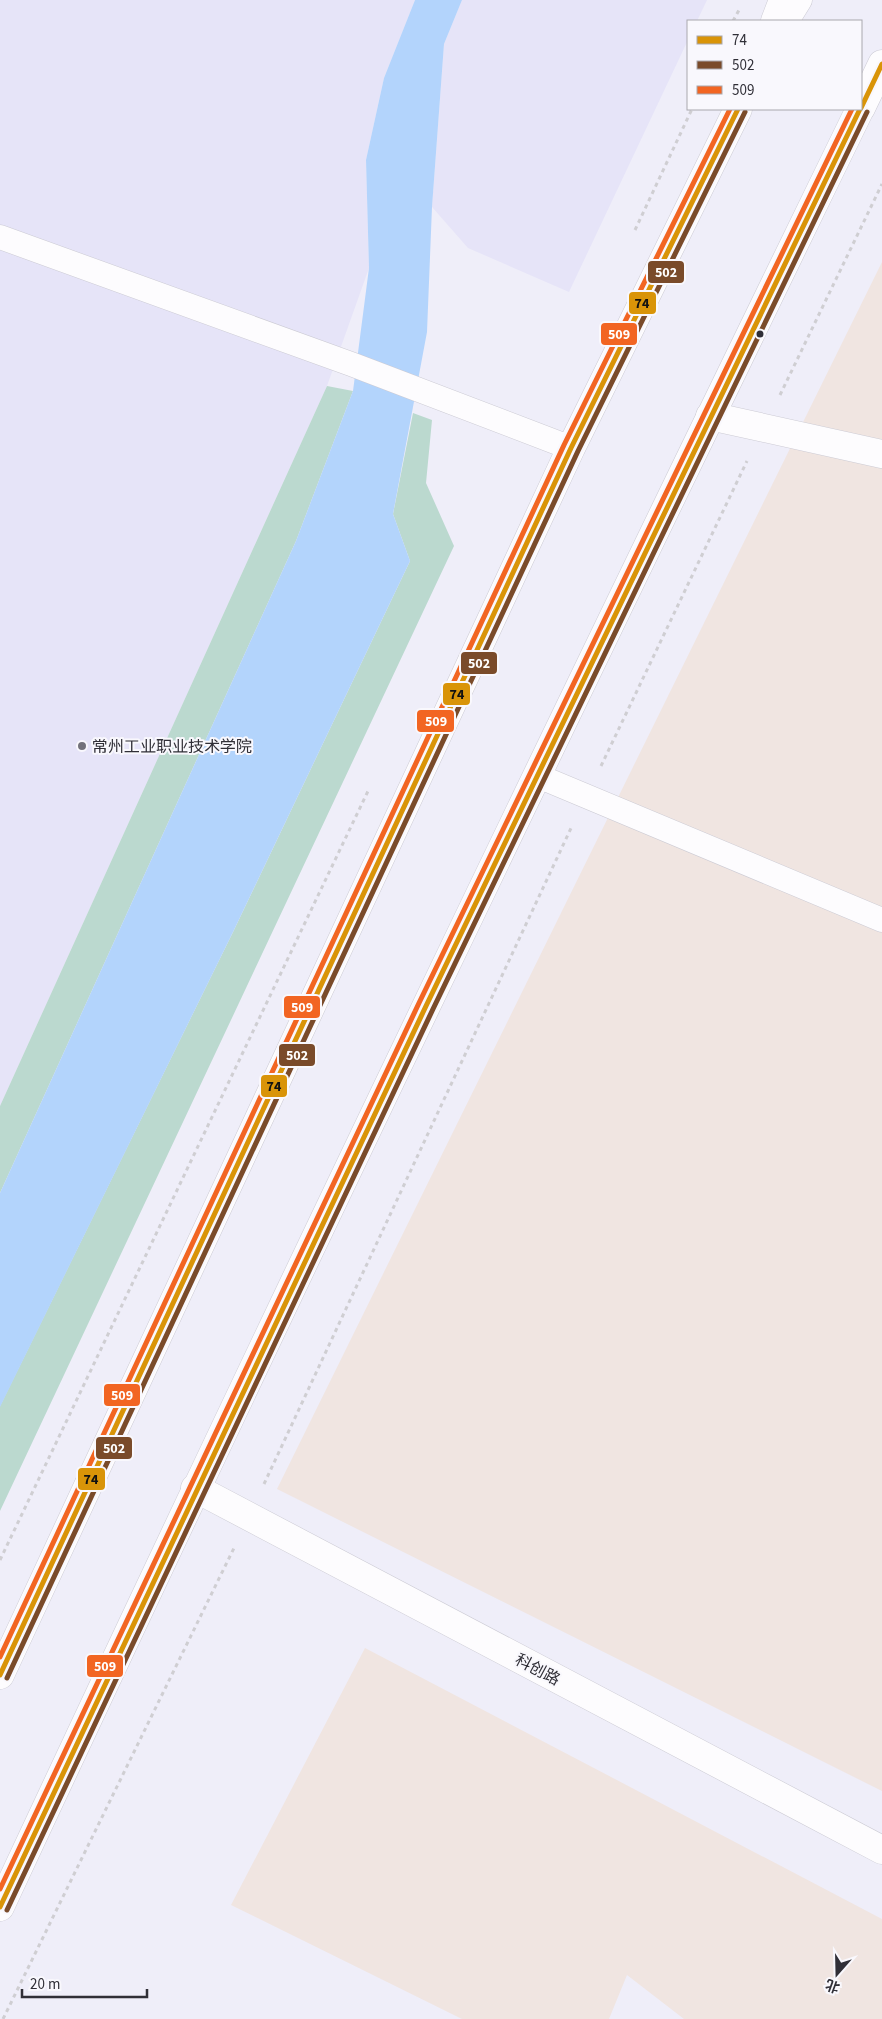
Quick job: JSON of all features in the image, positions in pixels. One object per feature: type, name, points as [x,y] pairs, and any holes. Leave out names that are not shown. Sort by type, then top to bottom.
[{"type":"main road","points":[[775,20],[782,0]]},
{"type":"main road","points":[[862,106],[882,64]]},
{"type":"main road","points":[[0,1676],[570,448],[738,110]]},
{"type":"main road","points":[[0,1906],[195,1488],[710,416],[860,110]]},
{"type":"main road","points":[[710,416],[882,454]]},
{"type":"main road","name":"科创路","points":[[195,1488],[882,1850]]},
{"type":"lane","points":[[788,20],[800,0]]},
{"type":"lane","points":[[0,237],[435,395],[570,448]]},
{"type":"lane","points":[[538,776],[882,920]]},
{"type":"path","points":[[633,235],[692,110]]},
{"type":"path","points":[[3,2019],[249,1517],[586,796],[882,184]]},
{"type":"path","points":[[0,1560],[371,786]]},
{"type":"shaded area","name":"常州工业职业技术学院","points":[[0,0],[415,0],[384,78],[366,160],[369,268],[327,386],[0,1106]]},
{"type":"shaded area","points":[[462,0],[707,0],[697,20],[687,20],[687,42],[569,292],[468,248],[432,207],[444,44]]},
{"type":"shaded area","points":[[882,262],[882,1791],[277,1489]]},
{"type":"shaded area","points":[[365,1648],[882,1919],[882,2019],[684,2019],[627,1975],[609,2019],[462,2019],[231,1905]]},
{"type":"green space","points":[[327,386],[353,391],[296,541],[0,1193],[0,1106]]},
{"type":"green space","points":[[413,413],[432,420],[426,483],[454,546],[0,1511],[0,1406],[233,932],[410,561],[393,514]]},
{"type":"water","points":[[415,0],[462,0],[444,44],[432,207],[427,332],[393,514],[410,561],[233,932],[0,1407],[0,1193],[296,541],[353,391],[369,268],[366,160],[384,78]]},
{"type":"transit line","name":"74","points":[[862,106],[882,64]]},
{"type":"transit line","name":"509","points":[[0,1657],[564,445],[730,110]]},
{"type":"transit line","name":"74","points":[[0,1675],[571,448],[738,110]]},
{"type":"transit line","name":"509","points":[[0,1889],[419,1003],[852,110]]},
{"type":"transit line","name":"74","points":[[0,1907],[426,1006],[860,110]]},
{"type":"transit line","name":"502","points":[[7,1678],[578,451],[745,112]]},
{"type":"transit line","name":"502","points":[[7,1910],[433,1009],[867,112]]},
{"type":"place","name":"常州工业职业技术学院","points":[[82,746]]}]
